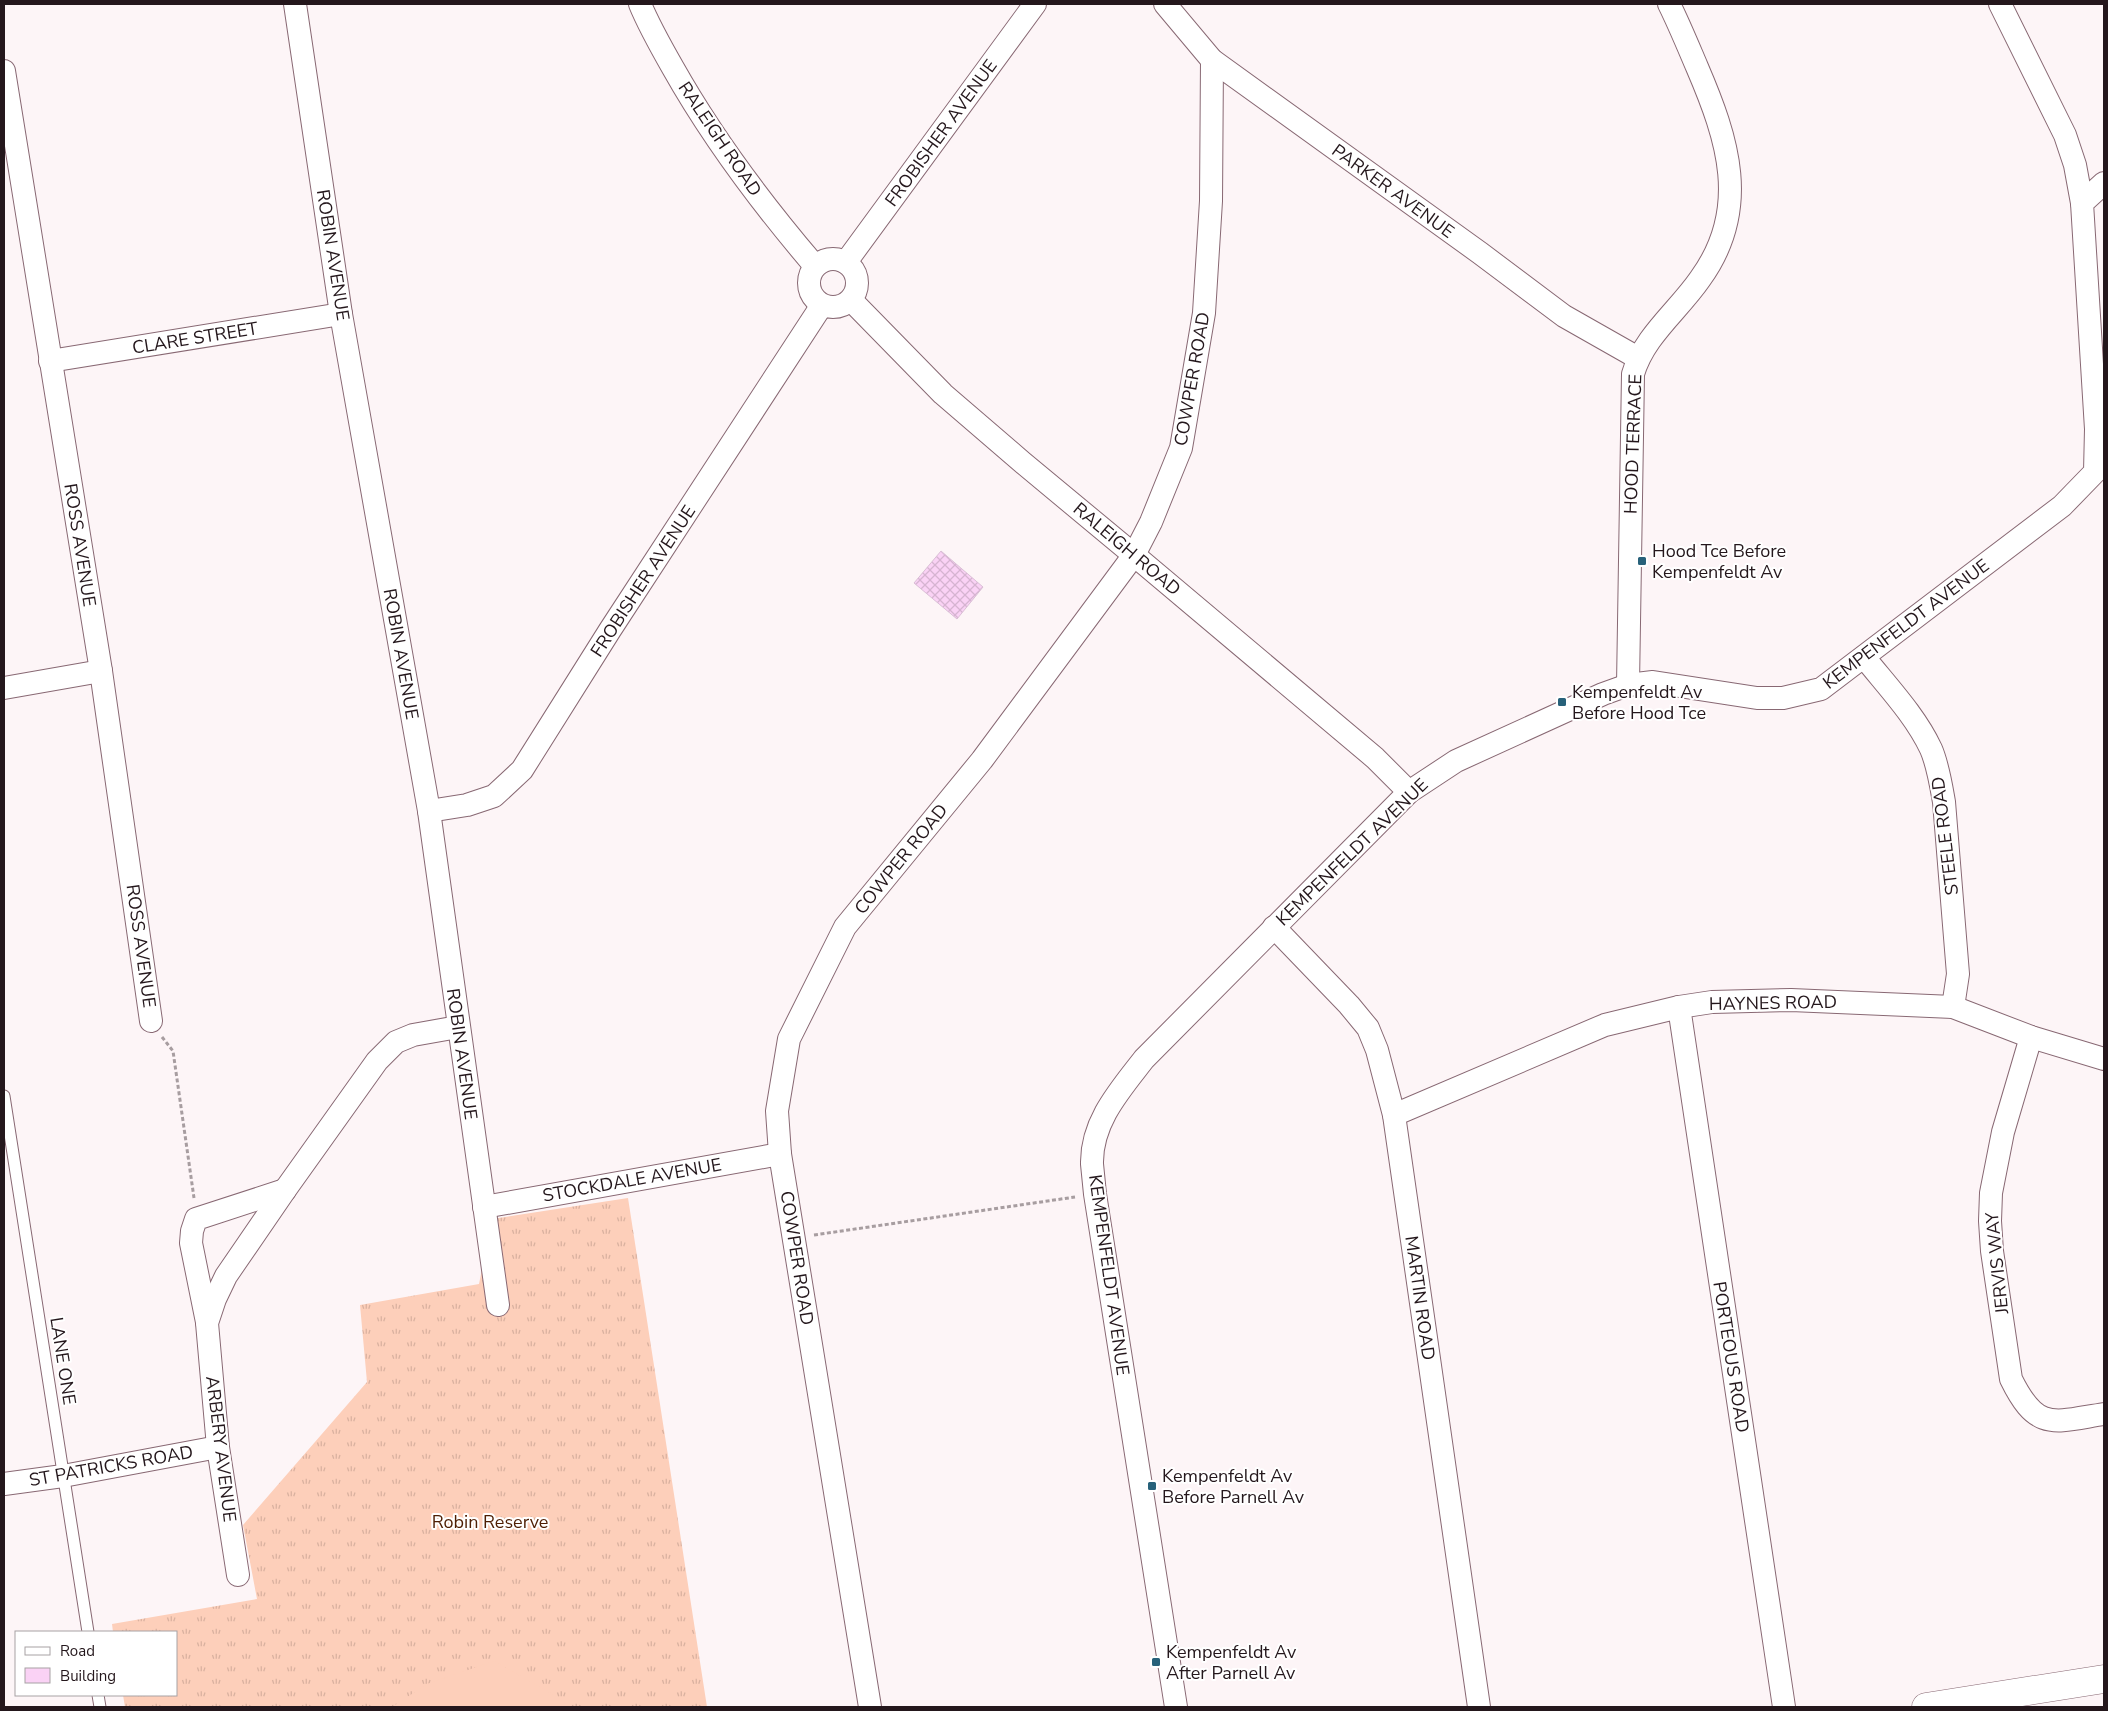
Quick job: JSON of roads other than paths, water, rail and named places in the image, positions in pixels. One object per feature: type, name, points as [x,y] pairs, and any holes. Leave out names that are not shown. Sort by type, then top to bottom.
[{"type":"street","name":"ROBIN AVENUE","points":[[295,4],[341,314],[428,811],[498,1305]]},
{"type":"street","name":"RALEIGH ROAD","points":[[640,4],[690,97],[726,152],[780,224],[815,266]]},
{"type":"street","name":"FROBISHER AVENUE","points":[[846,262],[1035,4]]},
{"type":"street","name":"PARKER AVENUE","points":[[1165,4],[1212,60],[1564,316],[1638,358]]},
{"type":"street","name":"HOOD TERRACE","points":[[1628,685],[1632,388],[1638,358],[1700,279],[1716,254],[1725,232],[1730,205],[1731,178],[1727,152],[1715,108],[1669,4]]},
{"type":"street","name":"KEMPENFELDT AVENUE","points":[[1176,1707],[1095,1194],[1092,1163],[1094,1142],[1100,1123],[1110,1104],[1144,1059],[1408,792],[1456,761],[1603,694],[1628,685],[1652,682],[1757,698],[1783,698],[1821,689],[2100,478],[2082,203],[2076,165],[2065,135],[2000,4]]},
{"type":"street","name":"COWPER ROAD","points":[[870,1707],[780,1154],[777,1111],[789,1040],[845,927],[982,760],[1134,555],[1151,522],[1181,448],[1204,313],[1211,201],[1212,60]]},
{"type":"street","name":"ROSS AVENUE","points":[[4,71],[101,671],[151,1021]]},
{"type":"street","points":[[2082,203],[2104,183]]},
{"type":"street","points":[[830,258],[846,262],[856,273],[857,280],[855,294],[851,300],[837,307],[822,305],[816,300],[809,287],[808,279],[815,266],[830,258]]},
{"type":"street","name":"RALEIGH ROAD","points":[[851,300],[942,394],[1375,758],[1408,792]]},
{"type":"street","name":"FROBISHER AVENUE","points":[[428,811],[467,805],[494,796],[522,770],[610,630],[822,305]]},
{"type":"street","name":"CLARE STREET","points":[[50,361],[341,314]]},
{"type":"street","name":"STEELE ROAD","points":[[1864,658],[1918,726],[1932,750],[1939,775],[1944,802],[1958,974],[1953,1007]]},
{"type":"street","points":[[4,688],[101,671]]},
{"type":"street","name":"MARTIN ROAD","points":[[1274,927],[1350,1005],[1368,1028],[1379,1058],[1394,1115],[1479,1707]]},
{"type":"street","name":"HAYNES ROAD","points":[[1394,1115],[1605,1025],[1679,1007],[1742,1000],[1791,1000],[1953,1007],[2031,1037],[2104,1059]]},
{"type":"street","name":"PORTEOUS ROAD","points":[[1679,1007],[1784,1707]]},
{"type":"street","name":"ARBERY AVENUE","points":[[207,1323],[226,1276],[377,1062],[396,1042],[413,1035],[458,1027]]},
{"type":"street","name":"JERVIS WAY","points":[[2031,1037],[2004,1132],[1991,1193],[1992,1251],[2011,1379],[2019,1396],[2032,1413],[2044,1420],[2058,1422],[2104,1414]]},
{"type":"street","name":"STOCKDALE AVENUE","points":[[484,1207],[780,1154]]},
{"type":"street","name":"ARBERY AVENUE","points":[[238,1575],[218,1447],[207,1323],[191,1243],[192,1230],[196,1219],[285,1190]]},
{"type":"street","name":"ST PATRICKS ROAD","points":[[4,1484],[63,1476],[218,1447]]},
{"type":"street","points":[[1926,1707],[2104,1679]]},
{"type":"lane","name":"LANE ONE","points":[[4,1096],[88,1631]]},
{"type":"place","name":"Hood Tce Before Kempenfeldt Av","points":[[1642,561]]},
{"type":"place","name":"Kempenfeldt Av Before Hood Tce","points":[[1562,702]]},
{"type":"place","name":"Kempenfeldt Av Before Parnell Av","points":[[1152,1486]]},
{"type":"place","name":"Kempenfeldt Av After Parnell Av","points":[[1156,1662]]},
{"type":"park label","name":"Robin Reserve","points":[[490,1522]]}]
